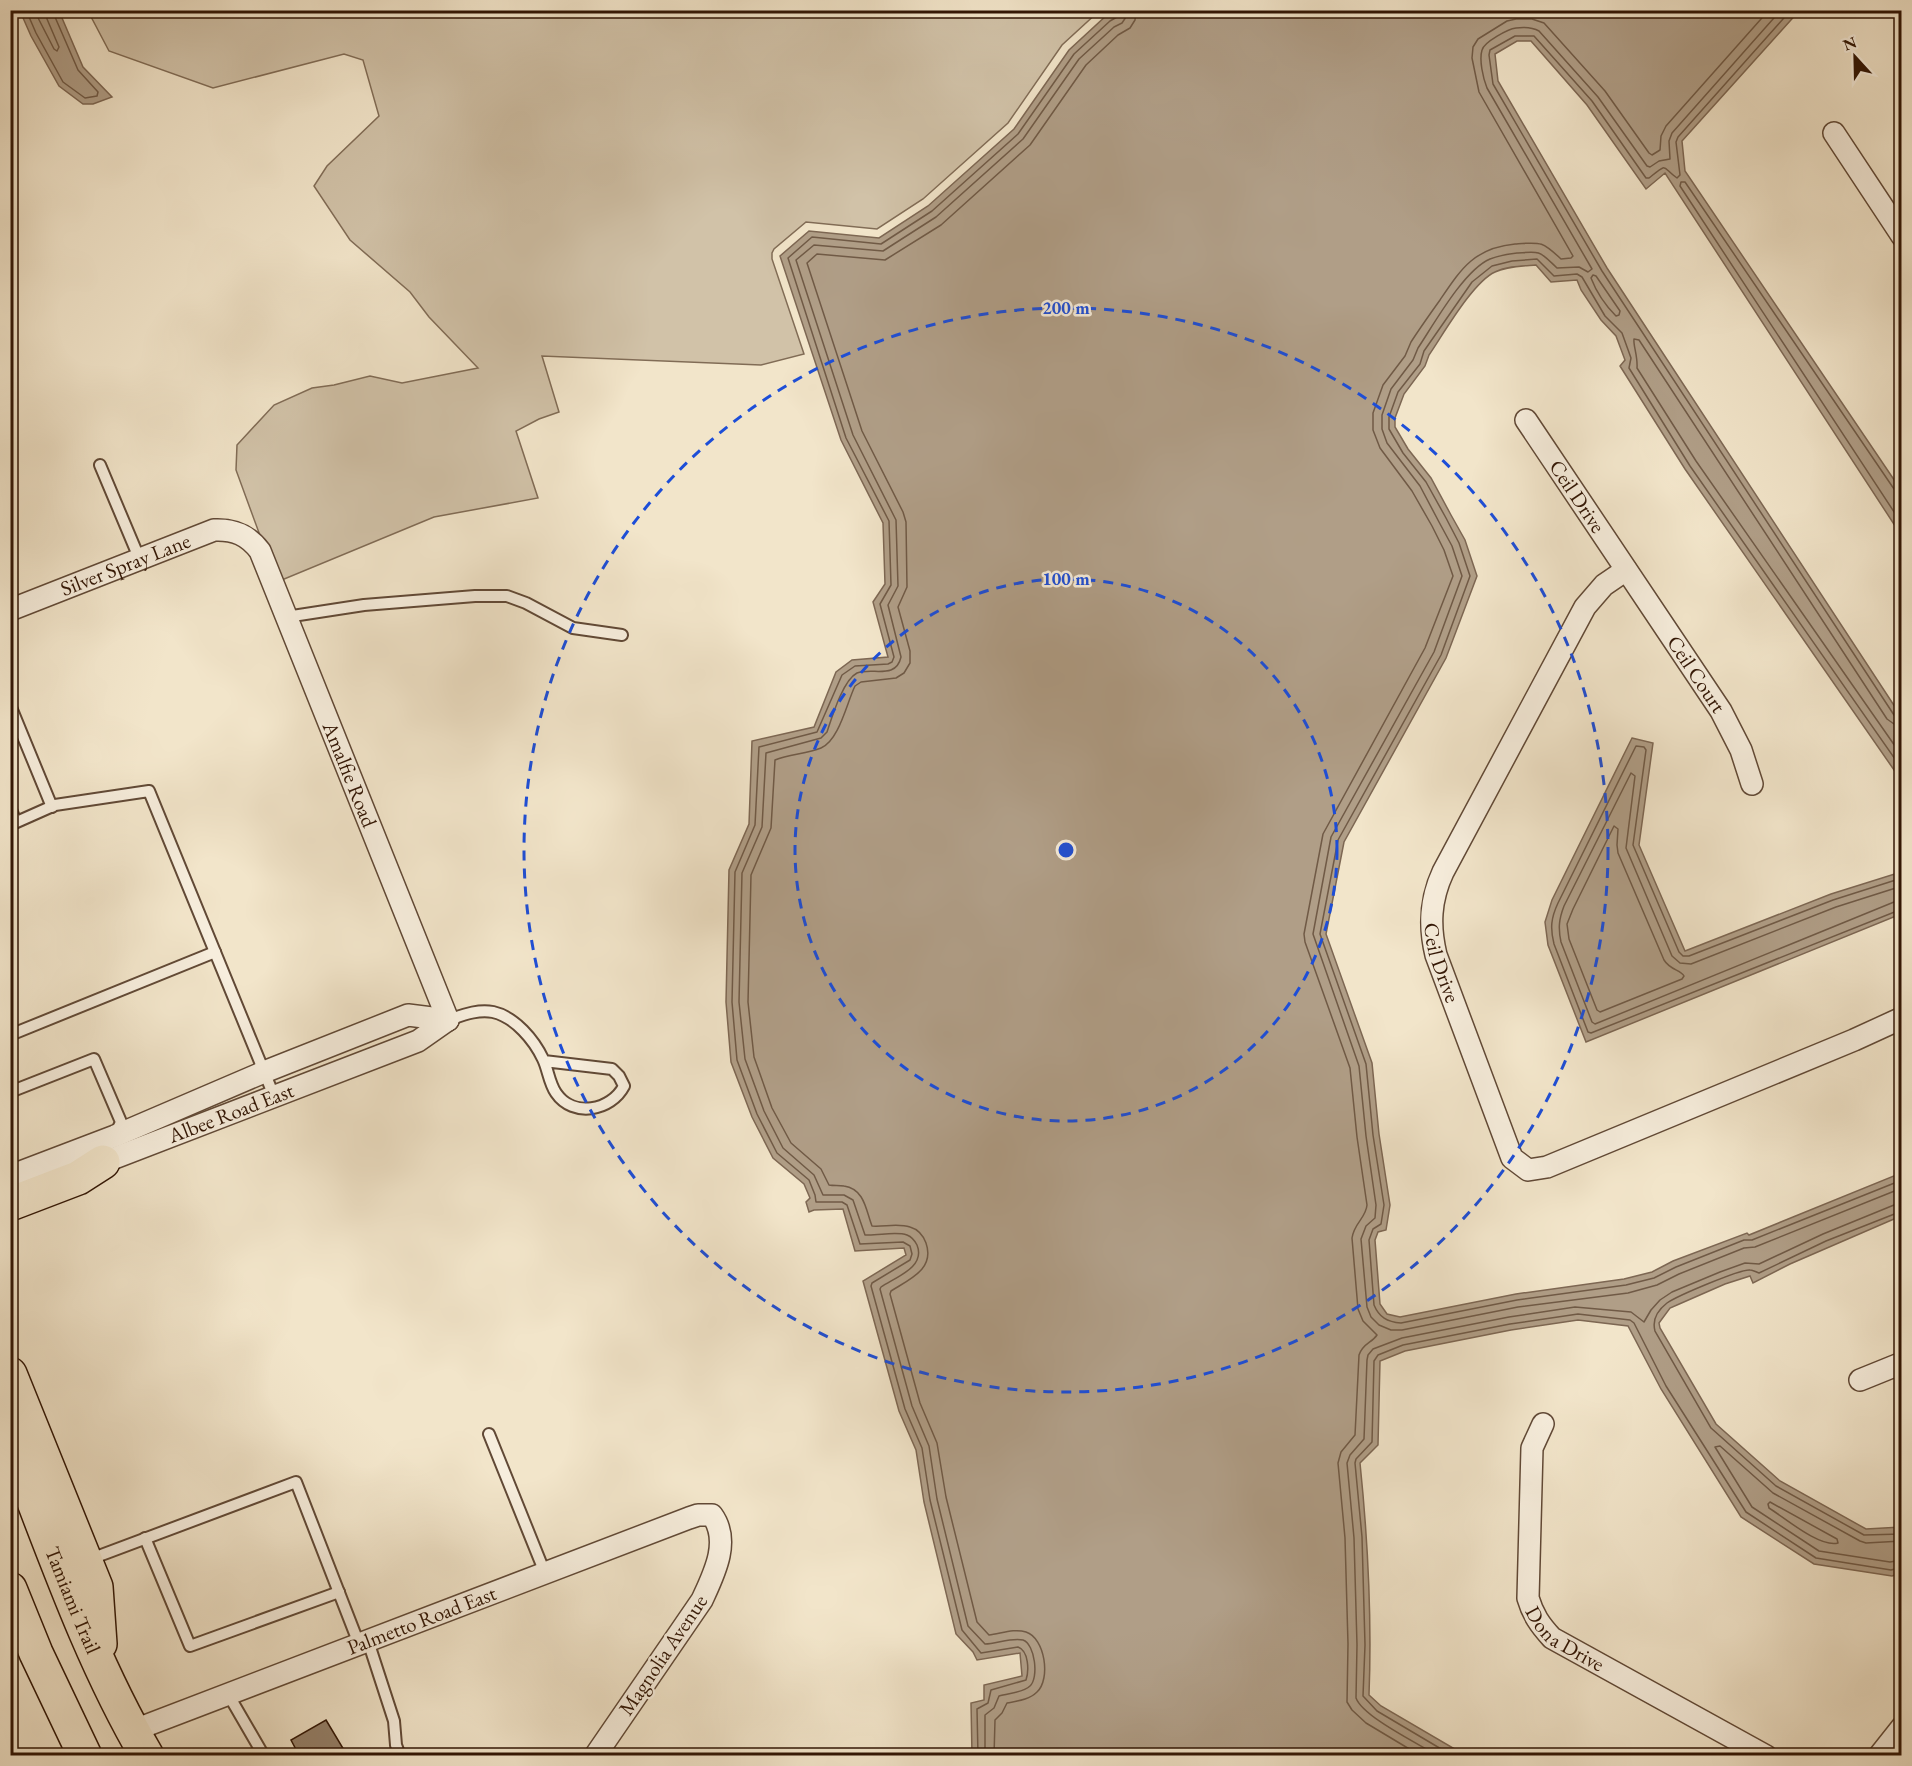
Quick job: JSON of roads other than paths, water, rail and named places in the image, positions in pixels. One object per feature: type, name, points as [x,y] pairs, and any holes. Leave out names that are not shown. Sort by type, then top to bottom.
[{"type":"main road","points":[[10,1202],[78,1178],[109,1149]]},
{"type":"main road","points":[[10,1374],[96,1587],[101,1667]]},
{"type":"main road","name":"Tamiami Trail","points":[[10,1440],[84,1628],[139,1743]]},
{"type":"main road","points":[[10,1589],[40,1662],[84,1755]]},
{"type":"street","points":[[1834,133],[1902,236]]},
{"type":"street","name":"Ceil Drive","points":[[1526,420],[1626,570],[1604,585],[1585,607],[1443,872],[1436,886],[1433,900],[1431,927],[1436,955],[1512,1158],[1528,1170],[1547,1167],[1902,1018]]},
{"type":"street","name":"Silver Spray Lane","points":[[10,610],[214,530],[228,530],[242,534]]},
{"type":"street","name":"Amalfie Road","points":[[242,534],[260,551],[448,1020]]},
{"type":"street","name":"Ceil Court","points":[[1626,570],[1721,711],[1740,750],[1752,784]]},
{"type":"street","name":"Albee Road East","points":[[109,1149],[264,1072],[408,1015],[448,1020]]},
{"type":"street","name":"Albee Road East","points":[[10,1176],[109,1149],[274,1096],[418,1041],[448,1020]]},
{"type":"street","points":[[1860,1380],[1902,1363]]},
{"type":"street","name":"Dona Drive","points":[[1543,1424],[1532,1448],[1528,1598],[1539,1625],[1552,1638],[1766,1755]]},
{"type":"street","name":"Palmetto Road East","points":[[139,1743],[228,1694],[689,1518],[698,1515],[712,1515]]},
{"type":"street","name":"Magnolia Avenue","points":[[595,1755],[702,1600],[712,1578],[721,1540],[721,1532],[712,1515]]},
{"type":"street","points":[[1879,1755],[1902,1727]]},
{"type":"lane","points":[[100,465],[140,560]]},
{"type":"lane","points":[[286,617],[364,606],[475,596],[507,596],[526,603],[573,628],[622,635]]},
{"type":"lane","points":[[10,705],[52,807]]},
{"type":"lane","points":[[10,807],[14,824],[52,807],[149,790],[274,1096]]},
{"type":"lane","points":[[10,1035],[215,952]]},
{"type":"lane","name":"Albee Road East","points":[[448,1020],[467,1013],[494,1012],[516,1024],[537,1048],[554,1091],[562,1102],[575,1109],[584,1110],[599,1106],[619,1095],[624,1086],[612,1069],[544,1061]]},
{"type":"lane","points":[[10,1092],[94,1059],[122,1122],[109,1149]]},
{"type":"lane","points":[[489,1434],[545,1573]]},
{"type":"lane","points":[[85,1561],[296,1482],[339,1592],[363,1642],[394,1721],[396,1745],[400,1755]]},
{"type":"lane","points":[[145,1538],[190,1646],[339,1592]]},
{"type":"lane","points":[[228,1694],[264,1755]]},
{"type":"water","points":[[1121,10],[1799,11],[1682,141],[1685,171],[1901,490],[1901,535],[1665,173],[1646,189],[1587,105],[1531,41],[1517,41],[1495,54],[1498,81],[1607,268],[1901,716],[1901,780],[1685,469],[1620,366],[1625,360],[1616,336],[1601,320],[1577,280],[1551,282],[1536,265],[1505,269],[1486,278],[1459,309],[1429,355],[1425,366],[1404,394],[1395,418],[1395,427],[1408,449],[1431,478],[1465,540],[1477,576],[1446,658],[1344,842],[1326,934],[1372,1063],[1379,1134],[1390,1205],[1386,1230],[1378,1232],[1375,1240],[1380,1304],[1387,1314],[1400,1317],[1516,1294],[1624,1279],[1652,1272],[1673,1261],[1747,1233],[1749,1235],[1901,1173],[1901,1216],[1790,1264],[1753,1283],[1750,1276],[1725,1284],[1670,1308],[1659,1323],[1716,1424],[1780,1481],[1866,1529],[1901,1527],[1902,1573],[1892,1576],[1814,1564],[1741,1517],[1661,1389],[1628,1326],[1578,1320],[1511,1330],[1405,1351],[1380,1361],[1378,1445],[1360,1463],[1369,1579],[1369,1695],[1381,1706],[1465,1755],[972,1755],[971,1703],[984,1700],[984,1685],[1022,1676],[1020,1653],[977,1660],[973,1652],[956,1634],[924,1502],[916,1450],[899,1411],[863,1281],[906,1255],[904,1248],[855,1251],[843,1209],[809,1212],[806,1202],[810,1198],[804,1184],[773,1158],[752,1117],[731,1062],[726,1002],[729,870],[749,824],[752,741],[814,727],[836,672],[852,660],[888,657],[873,602],[885,584],[883,523],[841,440],[780,256],[809,231],[879,238],[928,206],[1014,129],[1069,50],[1107,15]]},
{"type":"water","points":[[20,11],[59,11],[83,67],[112,97],[93,104],[83,104],[59,86]]},
{"type":"water","points":[[1632,738],[1653,743],[1639,845],[1685,951],[1831,894],[1901,872],[1901,914],[1586,1042],[1548,945],[1545,922],[1552,900]]}]
